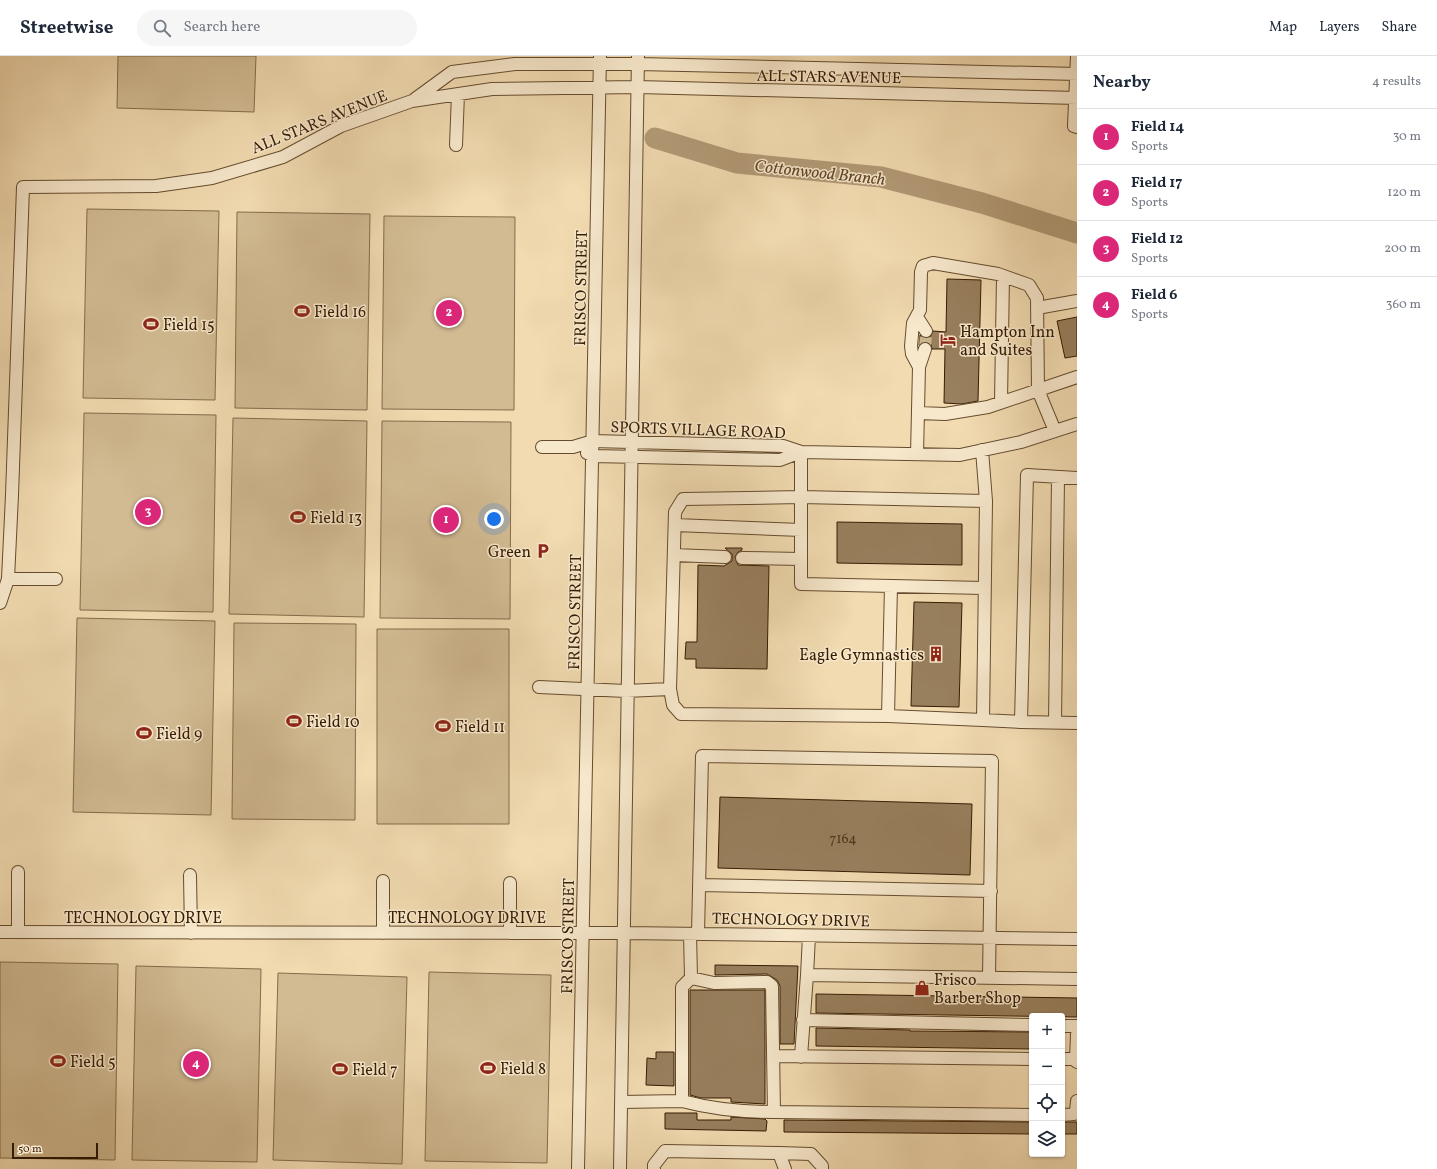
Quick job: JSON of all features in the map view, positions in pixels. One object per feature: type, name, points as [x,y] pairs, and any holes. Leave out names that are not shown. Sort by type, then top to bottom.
[{"type":"street","points":[[1077,56],[1074,126],[1077,127]]},
{"type":"street","points":[[620,1169],[626,691],[632,456],[638,60]]},
{"type":"street","name":"ALL STARS AVENUE","points":[[412,101],[452,72],[515,64],[638,60],[704,61],[883,71],[1077,74]]},
{"type":"street","name":"FRISCO STREET","points":[[578,1169],[594,456],[600,61]]},
{"type":"street","points":[[881,93],[883,71]]},
{"type":"street","name":"ALL STARS AVENUE","points":[[8,579],[13,480],[23,187],[156,186],[212,178],[282,157],[341,126],[412,101],[492,89],[600,89],[638,87],[1076,98]]},
{"type":"street","points":[[456,145],[458,94]]},
{"type":"street","points":[[919,367],[912,354],[911,346],[913,323],[920,310],[921,272],[923,266],[933,263],[1003,276],[1029,285],[1037,298],[1038,390],[1055,431]]},
{"type":"street","points":[[1001,402],[1003,276]]},
{"type":"street","points":[[1037,308],[1077,301]]},
{"type":"street","points":[[917,317],[926,331]]},
{"type":"street","points":[[918,454],[919,367],[925,349]]},
{"type":"street","points":[[918,413],[945,414],[964,412],[1001,402],[1077,377]]},
{"type":"street","name":"SPORTS VILLAGE ROAD","points":[[572,447],[594,441],[632,441],[783,446],[801,452],[960,455],[1021,442],[1077,424]]},
{"type":"street","points":[[542,447],[572,447],[594,456]]},
{"type":"street","points":[[982,450],[986,501],[982,720]]},
{"type":"street","points":[[801,452],[801,584],[984,588]]},
{"type":"street","name":"SPORTS VILLAGE ROAD","points":[[594,456],[780,460],[801,452]]},
{"type":"street","points":[[1021,722],[1027,475],[1077,478]]},
{"type":"street","points":[[1055,723],[1058,477]]},
{"type":"street","points":[[986,501],[801,497],[684,499],[675,512],[670,688],[673,705],[681,714],[888,716],[1077,723]]},
{"type":"street","points":[[675,525],[801,530]]},
{"type":"street","points":[[674,555],[724,557]]},
{"type":"street","points":[[742,558],[801,560]]},
{"type":"street","points":[[0,603],[8,579],[56,579]]},
{"type":"street","points":[[888,716],[891,586]]},
{"type":"street","points":[[539,687],[626,691],[670,688]]},
{"type":"street","points":[[682,1100],[682,987],[691,978],[699,885],[702,756],[992,761],[989,978]]},
{"type":"street","points":[[18,872],[18,932]]},
{"type":"street","points":[[190,875],[191,933]]},
{"type":"street","points":[[383,881],[383,933]]},
{"type":"street","points":[[510,883],[510,933]]},
{"type":"street","points":[[699,885],[991,890]]},
{"type":"street","name":"TECHNOLOGY DRIVE","points":[[0,932],[624,933],[1077,939]]},
{"type":"street","points":[[801,1057],[809,936]]},
{"type":"street","points":[[807,975],[1077,980]]},
{"type":"street","points":[[691,978],[714,982],[767,982],[772,986],[774,1112]]},
{"type":"street","points":[[803,1020],[1029,1025]]},
{"type":"street","points":[[1065,1026],[1077,1026]]},
{"type":"street","points":[[1065,1059],[1076,1061],[1077,1034]]},
{"type":"street","points":[[773,1056],[1029,1059]]},
{"type":"street","points":[[621,1102],[682,1100],[703,1106],[735,1111],[1029,1115]]},
{"type":"street","points":[[1065,1115],[1074,1114],[1076,1111],[1077,1101]]},
{"type":"street","points":[[654,1169],[654,1165],[665,1151],[810,1154],[822,1166],[822,1169]]},
{"type":"street","points":[[779,1153],[785,1169]]},
{"type":"shaded area","points":[[118,56],[256,56],[254,112],[117,108]]},
{"type":"shaded area","name":"Field 15","points":[[87,209],[219,211],[215,400],[83,398]]},
{"type":"shaded area","name":"Field 16","points":[[237,212],[370,214],[367,410],[235,408]]},
{"type":"shaded area","points":[[384,216],[515,217],[514,410],[382,409]]},
{"type":"shaded area","points":[[84,413],[216,415],[213,612],[80,610]]},
{"type":"shaded area","name":"Field 13","points":[[233,418],[367,421],[364,617],[229,614]]},
{"type":"shaded area","points":[[382,421],[511,422],[510,619],[380,618]]},
{"type":"shaded area","name":"Field 9","points":[[77,618],[215,621],[211,815],[73,812]]},
{"type":"shaded area","name":"Field 10","points":[[234,623],[356,624],[355,820],[232,819]]},
{"type":"shaded area","name":"Field 11","points":[[377,629],[509,629],[509,824],[377,824]]},
{"type":"shaded area","name":"Field 5","points":[[0,962],[118,964],[115,1160],[0,1158]]},
{"type":"shaded area","points":[[136,966],[261,969],[257,1162],[132,1160]]},
{"type":"shaded area","name":"Field 8","points":[[429,972],[551,975],[547,1163],[425,1161]]},
{"type":"shaded area","name":"Field 7","points":[[278,973],[407,977],[402,1164],[273,1160]]},
{"type":"building","name":"Hampton Inn and Suites","points":[[947,279],[981,280],[978,401],[962,404],[944,403],[945,349],[932,349],[931,344],[927,342],[923,342],[919,345],[920,335],[927,338],[930,337],[933,331],[946,332]]},
{"type":"building","points":[[1077,317],[1077,356],[1065,358],[1057,321]]},
{"type":"building","points":[[837,522],[962,524],[962,565],[837,563]]},
{"type":"building","points":[[725,548],[742,548],[742,550],[738,552],[735,557],[738,565],[769,566],[767,669],[696,668],[696,659],[685,659],[686,642],[697,642],[698,565],[724,566],[729,563],[732,561],[732,554]]},
{"type":"building","name":"Eagle Gymnastics","points":[[914,602],[962,603],[959,707],[911,706]]},
{"type":"building","points":[[720,797],[972,804],[970,875],[718,868]]},
{"type":"building","points":[[715,965],[798,966],[794,1044],[780,1044],[780,986],[777,980],[767,974],[715,975]]},
{"type":"building","points":[[690,990],[765,990],[765,1104],[731,1102],[731,1098],[701,1098],[690,1095]]},
{"type":"building","points":[[816,994],[1077,998],[1077,1017],[1065,1017],[1065,1013],[1029,1013],[1029,1016],[816,1013]]},
{"type":"building","points":[[816,1028],[910,1031],[1029,1032],[1029,1049],[816,1046]]},
{"type":"building","points":[[656,1052],[674,1052],[674,1086],[646,1085],[647,1058],[656,1059]]},
{"type":"building","points":[[665,1113],[697,1113],[697,1120],[731,1120],[731,1117],[765,1119],[767,1121],[766,1131],[665,1129]]},
{"type":"building","points":[[784,1120],[1029,1122],[1029,1134],[784,1132]]},
{"type":"building","points":[[1065,1122],[1077,1122],[1077,1134],[1065,1134]]},
{"type":"waterway","name":"Cottonwood Branch","points":[[655,138],[737,163],[881,177],[982,203],[1077,233]]},
{"type":"tunnel","points":[[925,349],[926,331]]},
{"type":"place","name":"Field 16","points":[[302,311]]},
{"type":"place","name":"Field 17","points":[[449,313]]},
{"type":"place","name":"Field 15","points":[[151,324]]},
{"type":"place","name":"Hampton Inn and Suites","points":[[948,340]]},
{"type":"place","name":"Field 12","points":[[148,512]]},
{"type":"place","name":"Field 13","points":[[298,517]]},
{"type":"place","name":"Field 14","points":[[446,520]]},
{"type":"place","name":"Green","points":[[543,551]]},
{"type":"place","name":"Eagle Gymnastics","points":[[936,654]]},
{"type":"place","name":"Field 10","points":[[294,721]]},
{"type":"place","name":"Field 11","points":[[443,726]]},
{"type":"place","name":"Field 9","points":[[144,733]]},
{"type":"place","name":"Frisco Barber Shop","points":[[922,988]]},
{"type":"place","name":"Field 5","points":[[58,1061]]},
{"type":"place","name":"Field 6","points":[[196,1064]]},
{"type":"place","name":"Field 8","points":[[488,1068]]},
{"type":"place","name":"Field 7","points":[[340,1069]]}]
